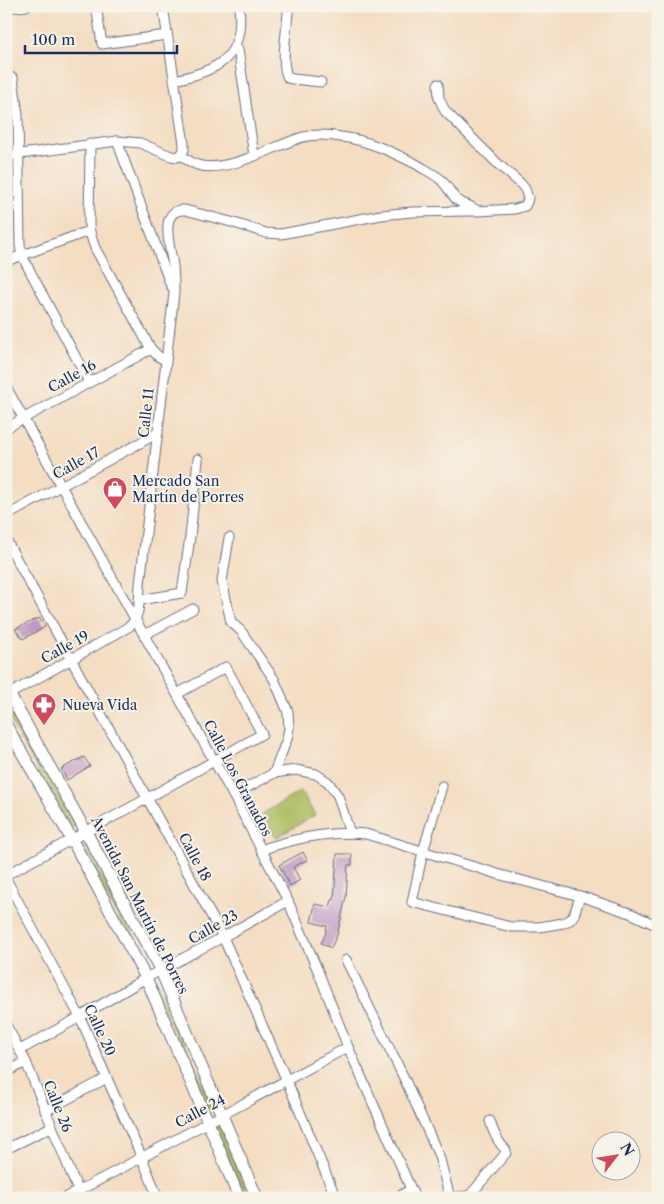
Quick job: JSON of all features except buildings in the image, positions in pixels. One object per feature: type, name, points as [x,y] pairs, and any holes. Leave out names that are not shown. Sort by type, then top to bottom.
[{"type":"main road","name":"Avenida San Martín de Porres","points":[[7,693],[86,832],[161,971],[257,1198]]},
{"type":"main road","name":"Avenida San Martín de Porres","points":[[6,724],[72,840],[146,978],[239,1198]]},
{"type":"street","points":[[6,8],[26,6]]},
{"type":"street","points":[[96,6],[102,44],[167,35]]},
{"type":"street","points":[[6,156],[118,140],[140,143],[171,156],[177,157],[181,155],[184,147],[163,6]]},
{"type":"street","points":[[174,80],[201,74],[227,59],[235,46],[240,31],[238,6]]},
{"type":"street","points":[[288,6],[284,55],[285,74],[288,78],[292,79],[321,82]]},
{"type":"street","points":[[235,46],[238,50],[254,156]]},
{"type":"street","points":[[6,77],[13,78],[18,115],[20,245],[22,256],[89,382]]},
{"type":"street","points":[[181,155],[191,163],[200,166],[223,165],[254,156],[304,137],[342,137],[366,142],[392,152],[437,177],[456,199],[478,211],[515,209],[525,206],[527,194],[520,183],[444,111],[439,98],[438,84]]},
{"type":"street","points":[[118,140],[174,293]]},
{"type":"street","points":[[90,144],[89,231],[95,248],[151,349],[158,356],[166,360]]},
{"type":"street","name":"Calle 11","points":[[136,620],[174,293],[173,268],[167,228],[170,218],[176,211],[185,210],[266,233],[281,234],[381,215],[412,212],[478,211]]},
{"type":"street","points":[[6,261],[89,231]]},
{"type":"street","name":"Calle 16","points":[[6,428],[151,349]]},
{"type":"street","name":"Calle Los Granados","points":[[6,387],[233,795],[288,901],[348,1047],[413,1194]]},
{"type":"street","name":"Calle 17","points":[[6,516],[158,433]]},
{"type":"street","points":[[139,600],[182,593],[198,459]]},
{"type":"street","points":[[229,538],[222,581],[231,622],[241,631],[274,679],[288,712],[289,728],[287,739],[274,773]]},
{"type":"street","name":"Calle 18","points":[[6,540],[223,937],[287,1081],[336,1198]]},
{"type":"street","points":[[144,634],[193,609]]},
{"type":"street","name":"Calle 19","points":[[7,693],[72,659],[130,626],[136,620]]},
{"type":"street","points":[[6,875],[262,734],[226,667],[177,694]]},
{"type":"street","points":[[233,795],[274,773],[296,770],[316,774],[328,782],[338,796],[350,833]]},
{"type":"street","points":[[442,786],[423,852],[412,902],[511,927],[539,927],[570,920],[574,915],[580,896]]},
{"type":"street","points":[[261,850],[285,841],[327,834],[366,834],[501,875],[580,896],[630,913],[658,926]]},
{"type":"street","name":"Calle 20","points":[[6,879],[80,1017],[158,1198]]},
{"type":"street","name":"Calle 23","points":[[20,1050],[146,978],[288,901]]},
{"type":"street","points":[[346,960],[404,1078],[439,1156],[450,1198],[471,1194],[506,1153],[506,1150],[493,1132],[490,1121]]},
{"type":"street","name":"Calle 26","points":[[6,1025],[26,1062],[79,1194]]},
{"type":"street","name":"Calle 24","points":[[65,1198],[79,1194],[348,1047]]},
{"type":"street","points":[[6,1072],[26,1062]]},
{"type":"street","points":[[45,1111],[107,1078]]},
{"type":"street","points":[[6,1149],[51,1127]]},
{"type":"street","points":[[397,1198],[413,1194]]},
{"type":"green space","points":[[6,705],[9,705],[76,826],[71,829],[6,713]]},
{"type":"green space","points":[[301,791],[315,815],[276,838],[262,814]]},
{"type":"green space","points":[[84,843],[150,965],[146,968],[79,846]]},
{"type":"green space","points":[[155,981],[158,983],[213,1107],[208,1111],[153,984]]},
{"type":"green space","points":[[219,1123],[250,1198],[244,1198],[214,1126]]},
{"type":"place","name":"Mercado San Martín de Porres","points":[[115,510]]},
{"type":"place","name":"Nueva Vida","points":[[44,726]]}]
